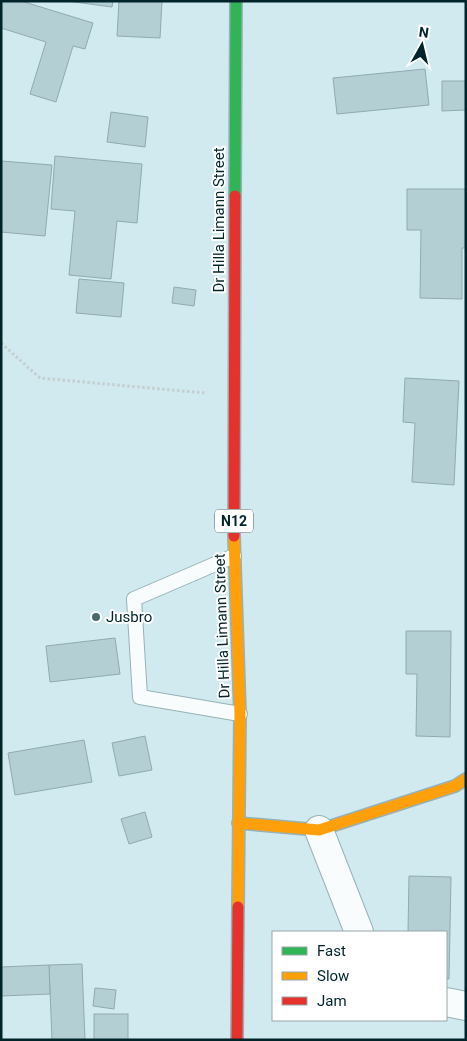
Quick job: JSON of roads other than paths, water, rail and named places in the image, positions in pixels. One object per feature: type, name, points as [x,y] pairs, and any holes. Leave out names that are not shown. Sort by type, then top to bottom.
[{"type":"main road","name":"Dr Hilla Limann Street","points":[[236,1],[233,396],[234,556],[240,714],[237,1040]]},
{"type":"main road","points":[[238,823],[319,830],[455,786],[466,780]]},
{"type":"street","points":[[319,830],[360,931]]},
{"type":"street","points":[[447,1002],[466,1006]]},
{"type":"lane","points":[[234,556],[134,599],[140,696],[240,714]]},
{"type":"place","name":"Jusbro","points":[[96,617]]}]
